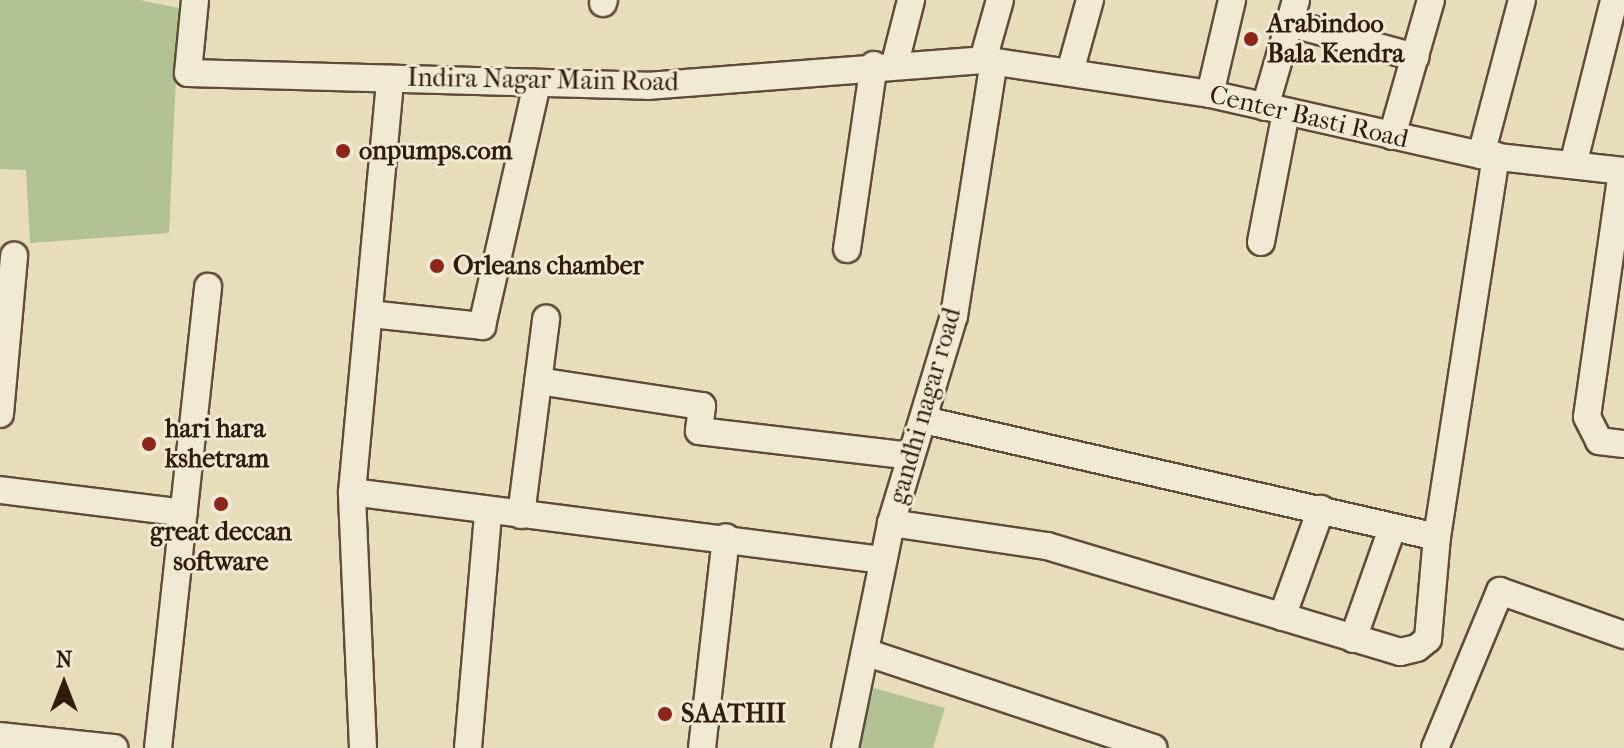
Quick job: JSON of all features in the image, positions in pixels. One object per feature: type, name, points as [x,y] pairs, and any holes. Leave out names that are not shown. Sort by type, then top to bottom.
[{"type":"street","name":"Indira Nagar Main Road","points":[[195,0],[188,73],[647,86],[884,64],[988,61]]},
{"type":"street","points":[[847,249],[884,64],[911,0]]},
{"type":"street","name":"gandhi nagar road","points":[[845,748],[891,523],[954,316],[988,61],[1000,0]]},
{"type":"street","points":[[1070,72],[1090,0]]},
{"type":"street","points":[[1210,94],[1232,0]]},
{"type":"street","points":[[1392,136],[1431,0]]},
{"type":"street","points":[[891,523],[1047,546],[1400,652],[1428,639],[1437,537],[1488,155],[1522,0]]},
{"type":"street","points":[[1573,165],[1614,0]]},
{"type":"street","points":[[1261,242],[1276,109],[1292,12],[1415,57]]},
{"type":"street","name":"Center Basti Road","points":[[988,61],[1210,94],[1488,155],[1623,171]]},
{"type":"street","points":[[363,748],[352,492],[390,79]]},
{"type":"street","points":[[370,314],[482,326],[537,83]]},
{"type":"street","points":[[1623,171],[1587,417],[1599,441],[1624,444]]},
{"type":"street","points":[[0,414],[6,284],[14,256]]},
{"type":"street","points":[[158,748],[208,287]]},
{"type":"street","points":[[521,515],[546,319]]},
{"type":"street","points":[[538,381],[702,406],[699,431],[911,456]]},
{"type":"street","points":[[924,420],[1437,537]]},
{"type":"street","points":[[0,490],[184,513]]},
{"type":"street","points":[[352,492],[488,513],[726,537],[882,560]]},
{"type":"street","points":[[1282,617],[1321,509]]},
{"type":"street","points":[[468,748],[488,513]]},
{"type":"street","points":[[1353,639],[1392,529]]},
{"type":"street","points":[[702,748],[726,537]]},
{"type":"street","points":[[1435,748],[1500,591],[1624,635]]},
{"type":"street","points":[[865,652],[1153,748]]},
{"type":"street","points":[[0,736],[114,748]]},
{"type":"green space","points":[[0,0],[139,0],[179,8],[169,233],[30,243],[26,170],[0,169]]},
{"type":"green space","points":[[874,688],[945,708],[933,748],[857,748]]},
{"type":"place","name":"Arabindoo Bala Kendra","points":[[1251,39]]},
{"type":"place","name":"onpumps.com","points":[[343,151]]},
{"type":"place","name":"Orleans chamber","points":[[437,266]]},
{"type":"place","name":"hari hara kshetram","points":[[149,444]]},
{"type":"place","name":"great deccan software","points":[[221,504]]},
{"type":"place","name":"SAATHII","points":[[665,714]]}]
